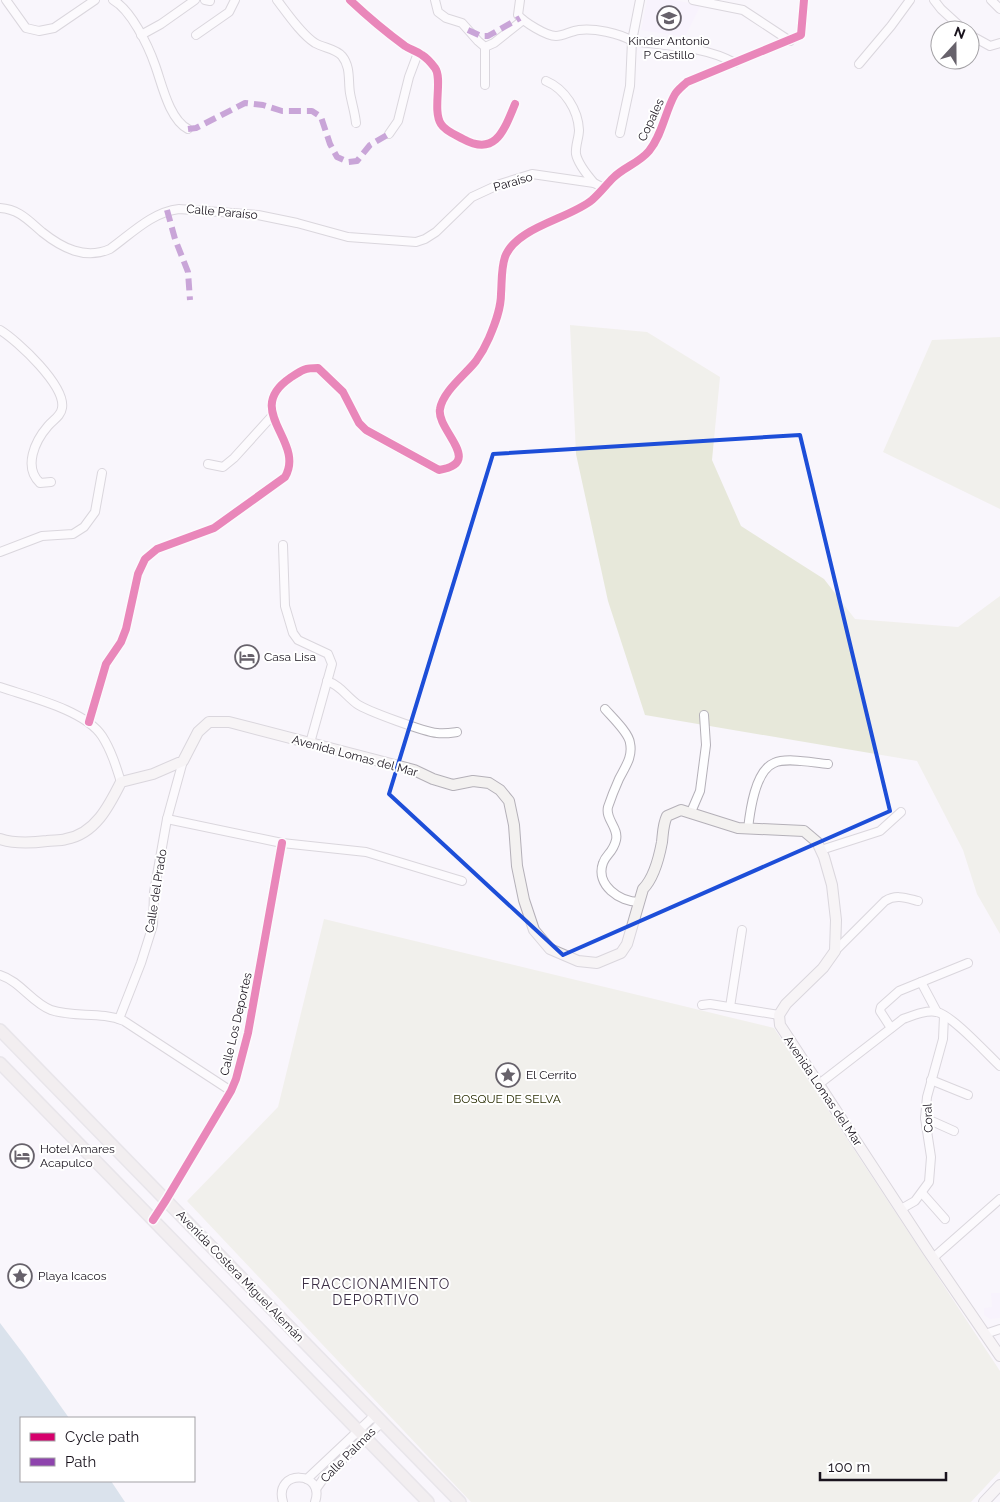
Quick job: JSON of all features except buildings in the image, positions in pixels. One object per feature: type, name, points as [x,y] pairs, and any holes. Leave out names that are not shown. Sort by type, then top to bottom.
[{"type":"main road","name":"Avenida Lomas del Mar","points":[[183,761],[198,732],[209,722],[229,722],[414,770],[433,779],[454,785],[473,781],[489,783],[500,790],[509,801],[514,825],[517,866],[524,900],[534,930],[550,949],[578,961],[597,964],[621,952],[626,944],[643,889],[648,884],[657,862],[664,822],[668,816],[681,810],[738,828],[804,831],[817,842],[832,885],[836,920],[835,951]]},
{"type":"main road","points":[[0,839],[8,842],[31,843],[67,839],[89,830],[106,810],[121,782],[153,774],[183,761]]},
{"type":"main road","points":[[779,1015],[786,1004],[823,968],[835,951]]},
{"type":"main road","name":"Avenida Lomas del Mar","points":[[779,1015],[784,1032],[1000,1356]]},
{"type":"main road","name":"Avenida Costera Miguel Alemán","points":[[0,1030],[460,1502]]},
{"type":"main road","name":"Avenida Costera Miguel Alemán","points":[[0,1063],[428,1502]]},
{"type":"main road","points":[[984,1502],[1000,1486]]},
{"type":"street","points":[[6,0],[26,28],[39,31],[54,28],[95,0]]},
{"type":"street","points":[[113,0],[119,3],[141,35],[154,62],[170,108],[183,126],[188,129]]},
{"type":"street","points":[[141,35],[161,24],[195,0]]},
{"type":"street","points":[[196,35],[229,12],[235,0]]},
{"type":"street","points":[[277,0],[287,14],[314,42],[342,55],[349,73],[350,92],[356,114],[356,124]]},
{"type":"street","points":[[350,0],[368,17],[408,48],[424,55],[437,70],[439,80],[436,97],[440,124],[450,132],[469,143],[487,144],[496,140],[502,134],[514,104]]},
{"type":"street","points":[[435,0],[438,12],[446,18],[462,23],[478,41],[486,46]]},
{"type":"street","points":[[520,0],[518,10],[522,19],[548,35],[556,36],[579,30],[597,31],[625,37],[632,41],[694,49],[725,58],[735,63]]},
{"type":"street","points":[[620,133],[630,86],[632,41],[640,0]]},
{"type":"street","points":[[693,0],[743,10],[790,41],[800,36],[804,0]]},
{"type":"street","points":[[859,64],[892,26],[910,0]]},
{"type":"street","points":[[934,0],[953,20]]},
{"type":"street","points":[[992,0],[1000,9]]},
{"type":"street","points":[[486,46],[494,42],[522,19]]},
{"type":"street","points":[[980,40],[990,46],[1000,43]]},
{"type":"street","name":"Copales","points":[[272,416],[271,411],[274,397],[284,383],[305,368],[318,368],[343,392],[359,423],[374,436],[439,470],[450,468],[457,463],[459,455],[456,445],[440,418],[440,409],[444,399],[477,360],[489,338],[500,306],[502,271],[506,255],[514,244],[526,234],[592,200],[614,177],[641,159],[650,150],[658,136],[675,94],[687,82],[700,75],[790,41]]},
{"type":"street","points":[[485,85],[486,46]]},
{"type":"street","points":[[388,134],[398,121],[409,77],[418,53]]},
{"type":"street","points":[[546,81],[553,84],[569,99],[579,128],[576,156],[594,183]]},
{"type":"street","name":"Paraíso","points":[[436,232],[472,197],[500,184],[532,174],[594,183],[604,188]]},
{"type":"street","name":"Calle Paraíso","points":[[0,208],[8,209],[24,216],[43,233],[65,248],[85,254],[101,253],[110,250],[158,215],[167,210],[179,209],[258,215],[348,237],[416,242],[436,232]]},
{"type":"street","points":[[0,330],[44,369],[63,401],[62,411],[45,430],[32,452],[31,460],[34,477],[40,483],[51,482]]},
{"type":"street","points":[[88,722],[106,664],[121,642],[126,629],[138,574],[145,559],[157,549],[214,528],[285,477],[289,470],[288,447],[272,416],[234,458],[223,467],[208,464]]},
{"type":"street","points":[[0,552],[42,536],[73,534],[84,527],[94,512],[102,473]]},
{"type":"street","points":[[282,544],[286,582],[285,606],[293,633],[298,640],[328,654],[332,664],[310,743]]},
{"type":"street","points":[[327,681],[336,684],[359,706],[436,733],[457,732]]},
{"type":"street","points":[[0,686],[69,711],[88,722],[101,735],[114,759],[121,782]]},
{"type":"street","points":[[605,709],[630,741],[631,752],[628,765],[620,777],[608,807],[607,813],[617,837],[613,850],[603,863],[602,878],[615,895],[630,902],[639,902]]},
{"type":"street","points":[[691,812],[700,790],[706,745],[704,715]]},
{"type":"street","points":[[748,829],[751,800],[759,781],[774,763],[785,760],[828,764]]},
{"type":"street","name":"Calle del Prado","points":[[119,1019],[141,963],[153,925],[154,892],[167,819],[183,761]]},
{"type":"street","points":[[821,850],[880,831],[902,812]]},
{"type":"street","points":[[167,819],[282,843],[366,852],[462,881]]},
{"type":"street","name":"Calle Los Deportes","points":[[152,1220],[231,1091],[238,1071],[248,1033],[282,843]]},
{"type":"street","points":[[835,951],[885,901],[892,897],[918,901]]},
{"type":"street","points":[[730,1007],[742,930]]},
{"type":"street","points":[[891,1028],[880,1014],[881,1007],[899,991],[968,963]]},
{"type":"street","points":[[0,976],[8,979],[49,1009],[62,1013],[119,1019],[231,1091]]},
{"type":"street","points":[[921,982],[941,1014],[956,1024],[1000,1066]]},
{"type":"street","points":[[702,1005],[710,1004],[779,1015]]},
{"type":"street","points":[[819,1084],[903,1019],[918,1013],[941,1014]]},
{"type":"street","name":"Coral","points":[[901,1209],[915,1201],[929,1182],[931,1157],[925,1118],[927,1097],[943,1040],[941,1014]]},
{"type":"street","points":[[931,1080],[968,1095]]},
{"type":"street","points":[[925,1118],[954,1131]]},
{"type":"street","points":[[922,1192],[945,1219]]},
{"type":"street","points":[[933,1258],[1000,1198]]},
{"type":"street","points":[[985,1334],[1000,1329]]},
{"type":"street","name":"Calle Palmas","points":[[316,1489],[361,1435],[378,1418]]},
{"type":"street","name":"Calle Palmas","points":[[307,1479],[361,1435]]},
{"type":"street","points":[[284,1502],[282,1491],[286,1483],[298,1477],[307,1479],[316,1489],[315,1502]]},
{"type":"highlighted area","points":[[800,435],[890,811],[563,955],[389,794],[493,454]]},
{"type":"shaded area","name":"Kinder Antonio P Castillo","points":[[647,0],[673,0],[701,5],[685,37],[641,30]]},
{"type":"shaded area","points":[[991,1293],[1000,1293],[1000,1318],[990,1319],[984,1315],[984,1308],[992,1307]]},
{"type":"green space","points":[[570,325],[647,332],[720,377],[712,460],[741,526],[824,579],[855,619],[958,627],[1000,596],[1000,934],[977,894],[963,850],[917,761],[645,715],[608,601],[576,454]]},
{"type":"green space","points":[[1000,337],[1000,509],[883,452],[932,340]]},
{"type":"green space","name":"BOSQUE DE SELVA","points":[[324,919],[774,1028],[1000,1371],[1000,1471],[971,1502],[471,1502],[187,1201],[278,1107]]},
{"type":"water","points":[[0,1323],[68,1417],[20,1417],[20,1482],[112,1482],[125,1502],[0,1502]]},
{"type":"marked path","points":[[468,30],[481,36],[488,36],[520,18]]},
{"type":"marked path","points":[[188,129],[196,128],[245,103],[263,105],[282,111],[312,111],[321,117],[330,144],[337,157],[348,162],[357,161],[370,145],[389,134]]},
{"type":"marked path","points":[[167,210],[175,239],[188,272],[190,300]]},
{"type":"cycle path","points":[[350,0],[398,41],[424,56],[435,68],[438,79],[438,118],[448,131],[474,144],[484,145],[491,143],[497,138],[507,123],[515,104]]},
{"type":"cycle path","points":[[89,722],[106,664],[121,642],[126,629],[138,574],[145,559],[157,549],[214,528],[285,477],[289,464],[288,451],[273,414],[272,402],[277,390],[300,371],[318,368],[343,392],[359,423],[366,430],[439,470],[452,466],[458,460],[458,453],[441,417],[440,409],[445,396],[476,361],[489,338],[501,300],[502,271],[505,257],[511,247],[531,231],[582,207],[592,200],[617,174],[645,155],[657,138],[674,96],[687,82],[801,35],[804,0]]},
{"type":"cycle path","points":[[153,1220],[231,1091],[236,1079],[248,1033],[282,843]]},
{"type":"place","name":"Kinder Antonio P Castillo","points":[[669,18]]},
{"type":"place","name":"Casa Lisa","points":[[247,657]]},
{"type":"place","name":"El Cerrito","points":[[508,1075]]},
{"type":"place","name":"Hotel Amares Acapulco","points":[[22,1156]]},
{"type":"place","name":"Playa Icacos","points":[[20,1276]]},
{"type":"district","name":"FRACCIONAMIENTO DEPORTIVO","points":[[376,1292]]}]
